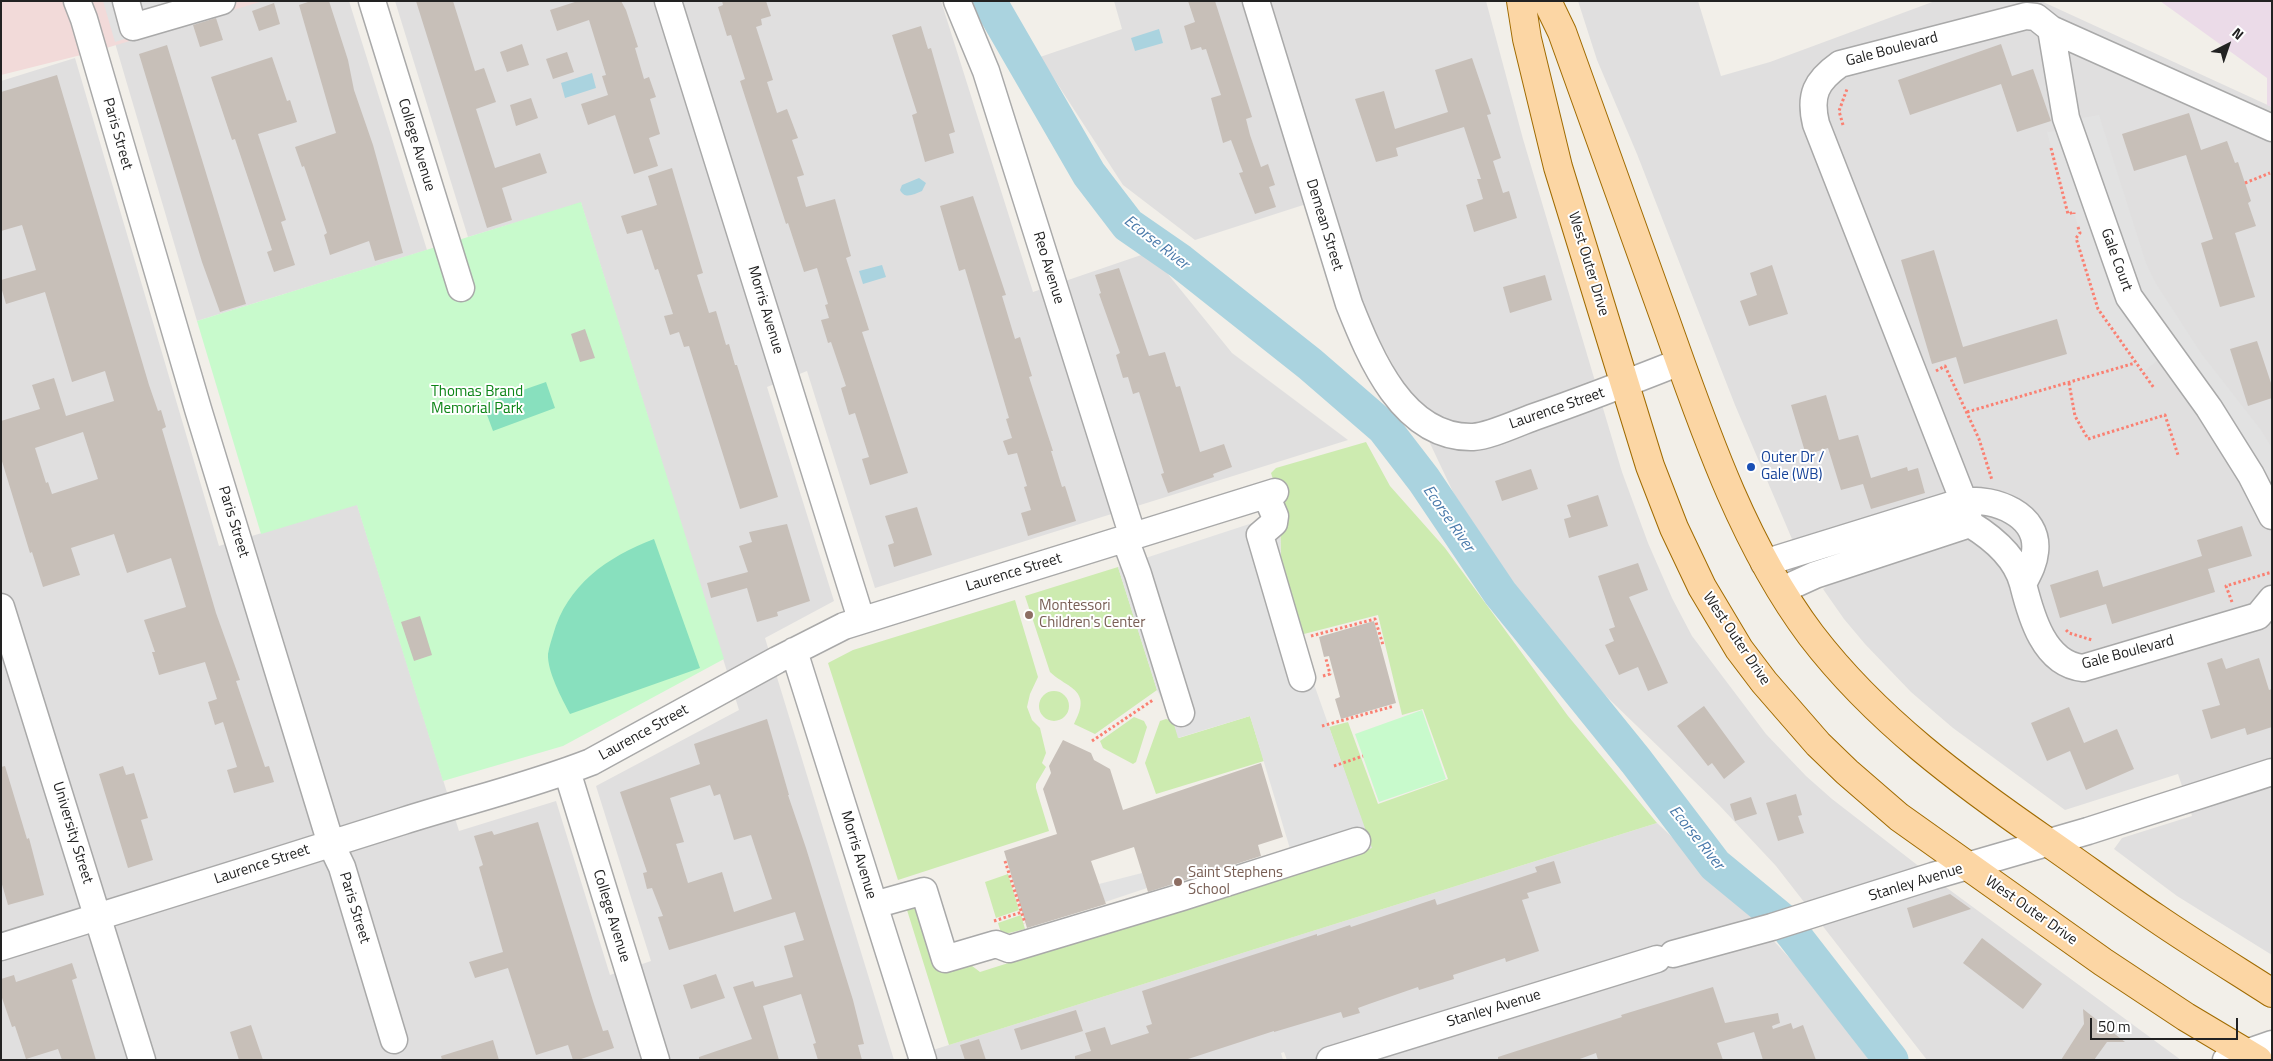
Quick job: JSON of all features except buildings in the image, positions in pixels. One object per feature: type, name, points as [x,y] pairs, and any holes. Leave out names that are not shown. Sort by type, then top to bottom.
[{"type":"main road","name":"West Outer Drive","points":[[1520,1],[1527,39],[1558,167],[1650,466],[1674,528],[1702,587],[1739,649],[1790,713],[1847,772],[1899,817],[1968,867],[2243,1057]]},
{"type":"main road","points":[[1547,1],[1562,32],[1680,362],[1715,453],[1764,563],[1811,634],[1852,684],[1880,712],[1908,738],[1959,779],[2156,918],[2272,992]]},
{"type":"street","name":"Paris Street","points":[[77,1],[84,18],[198,409],[331,844],[342,866],[394,1040]]},
{"type":"street","points":[[126,1],[133,27],[189,6],[222,1]]},
{"type":"street","name":"College Avenue","points":[[372,1],[461,288]]},
{"type":"street","name":"Morris Avenue","points":[[668,1],[861,619]]},
{"type":"street","name":"Reo Avenue","points":[[957,1],[986,71],[1181,714]]},
{"type":"street","name":"Demean Street","points":[[1256,1],[1349,304],[1362,336],[1390,389],[1409,410],[1432,427]]},
{"type":"street","name":"Gale Boulevard","points":[[2272,128],[2051,29],[2036,17],[2014,18],[1840,64],[1828,72],[1819,84],[1812,108],[1816,124],[1967,512],[2000,546],[2020,575],[2032,618],[2042,638],[2054,653],[2065,662],[2075,667],[2084,668],[2258,616],[2272,599]]},
{"type":"street","name":"Gale Court","points":[[2051,29],[2066,118],[2129,297],[2209,408],[2251,475],[2272,516]]},
{"type":"street","name":"Laurence Street","points":[[1432,427],[1451,435],[1478,436],[1594,397],[1680,362]]},
{"type":"street","name":"Laurence Street","points":[[1,947],[567,771],[591,762],[794,651],[861,619],[1271,494],[1274,524],[1260,535],[1291,642]]},
{"type":"street","points":[[1782,590],[1967,512],[1976,500],[1992,502],[2009,508],[2022,518],[2031,529],[2036,551],[2032,566],[2022,584]]},
{"type":"street","points":[[1764,563],[1967,512]]},
{"type":"street","name":"University Street","points":[[1,607],[142,1060]]},
{"type":"street","points":[[1291,642],[1302,678]]},
{"type":"street","name":"Morris Avenue","points":[[794,651],[922,1060]]},
{"type":"street","name":"College Avenue","points":[[567,771],[656,1060]]},
{"type":"street","name":"Stanley Avenue","points":[[1330,1060],[1665,956],[1772,927],[2048,843],[2272,772]]},
{"type":"street","points":[[874,905],[924,891],[945,959],[996,944],[1009,949],[1182,897],[1357,841]]},
{"type":"street","points":[[2243,1057],[2272,1044]]},
{"type":"path","points":[[1844,130],[1839,111],[1844,93],[1851,83]]},
{"type":"path","points":[[2049,140],[2054,167],[2068,214],[2074,212],[2080,233],[2076,238],[2098,309],[2154,388]]},
{"type":"path","points":[[2245,183],[2270,173]]},
{"type":"path","points":[[1967,412],[2135,363]]},
{"type":"path","points":[[1928,374],[1946,366],[1979,440],[1994,489]]},
{"type":"path","points":[[2069,383],[2076,416],[2088,440],[2165,415],[2178,455]]},
{"type":"path","points":[[2223,606],[2232,603],[2226,586],[2272,572]]},
{"type":"path","points":[[1291,642],[1375,619],[1383,645]]},
{"type":"path","points":[[2063,627],[2069,633],[2095,641]]},
{"type":"path","points":[[1092,741],[1155,699]]},
{"type":"path","points":[[1322,726],[1394,706]]},
{"type":"path","points":[[1334,766],[1363,756]]},
{"type":"path","points":[[1005,861],[1031,942]]},
{"type":"path","points":[[988,923],[1022,912]]},
{"type":"shaded area","points":[[1,1],[263,1],[93,52],[1,75]]},
{"type":"shaded area","points":[[103,1],[198,1],[201,15],[115,42]]},
{"type":"shaded area","points":[[250,1],[349,1],[427,250],[197,321],[115,43]]},
{"type":"shaded area","points":[[395,1],[941,1],[1033,292],[1150,252],[1232,353],[1348,440],[875,588],[807,371],[767,387],[834,601],[765,638],[894,1060],[1,1060],[1,81],[75,58],[219,546],[357,504],[459,831],[556,801],[610,975],[651,961],[596,786],[739,710],[581,203],[468,237]]},
{"type":"shaded area","points":[[1114,1],[1486,1],[1523,139],[1622,472],[1648,543],[1672,598],[1692,636],[1766,734],[1806,776],[1832,799],[1947,888],[2181,1060],[1927,1060],[1776,866],[1719,805],[1582,673],[1510,578],[1454,494],[1391,361],[1365,315],[1331,196],[1195,240],[1123,185],[1040,57],[1122,29]]},
{"type":"shaded area","points":[[1578,1],[1698,1],[1721,76],[1770,62],[1935,1],[2041,1],[2272,107],[2272,955],[2177,896],[2114,849],[2122,838],[2192,816],[2178,774],[2065,810],[1953,728],[1911,692],[1844,619],[1823,589],[1827,586],[1967,537],[1797,543],[1792,539],[1735,405],[1637,154],[1597,60]]},
{"type":"shaded area","points":[[2160,1],[2272,1],[2272,107],[2267,105],[2267,78]]},
{"type":"shaded area","points":[[2099,115],[2146,263],[2155,282],[2201,353],[2261,430],[2272,448],[2272,516],[2168,352],[2142,373],[2098,309],[2076,238],[2080,233],[2074,213],[2068,214],[2047,132],[2062,130],[2082,118]]},
{"type":"shaded area","points":[[1280,514],[1281,574],[1309,670],[1372,848],[1297,872],[1250,716],[1178,738],[1173,721],[1157,690],[1118,567]]},
{"type":"shaded area","points":[[1657,823],[1717,879],[1815,986],[1869,1060],[1287,1060],[1284,1052],[1281,1053],[1283,1060],[901,1060]]},
{"type":"shaded area","points":[[1142,873],[1147,888],[1105,902],[1099,884]]},
{"type":"green space","name":"Thomas Brand Memorial Park","points":[[581,202],[724,659],[563,746],[443,781],[357,505],[261,534],[197,321]]},
{"type":"green space","points":[[546,382],[555,408],[493,431],[483,404]]},
{"type":"green space","points":[[1366,442],[1390,486],[1445,548],[1568,716],[1657,823],[949,1045],[907,910],[917,908],[937,971],[967,962],[980,972],[1371,848],[1329,727],[1348,722],[1378,804],[1448,779],[1423,709],[1402,715],[1378,615],[1300,635],[1281,574],[1280,501],[1271,473],[1276,468]]},
{"type":"green space","points":[[654,539],[700,668],[570,714],[556,685],[548,661],[549,647],[559,617],[568,601],[591,575],[620,555]]},
{"type":"green space","points":[[1118,567],[1157,690],[1095,734],[1074,724],[1081,704],[1080,697],[1076,691],[1050,672],[1025,596]]},
{"type":"green space","points":[[1015,600],[1038,677],[1030,694],[1027,707],[1032,720],[1040,728],[1046,753],[1042,763],[1046,767],[1036,784],[1036,788],[1049,831],[898,880],[828,663],[853,650]]},
{"type":"green space","points":[[1054,691],[1065,695],[1069,706],[1065,717],[1054,721],[1043,717],[1039,706],[1043,695]]},
{"type":"green space","points":[[1422,710],[1446,779],[1379,802],[1355,734]]},
{"type":"green space","points":[[1250,716],[1264,761],[1156,794],[1145,763],[1160,721],[1166,719],[1173,721],[1179,738]]},
{"type":"green space","points":[[1134,717],[1144,721],[1147,727],[1136,762],[1133,764],[1103,748],[1100,741]]},
{"type":"green space","points":[[1008,874],[1019,910],[996,918],[985,882]]},
{"type":"green space","points":[[1021,915],[1025,929],[1005,934],[1001,933],[998,923]]},
{"type":"water","points":[[1159,29],[1163,43],[1135,51],[1131,38]]},
{"type":"water","points":[[592,73],[596,88],[565,98],[561,83]]},
{"type":"water","points":[[919,178],[926,183],[922,191],[907,196],[902,193],[900,190],[902,185]]},
{"type":"water","points":[[882,265],[886,277],[863,284],[859,271]]},
{"type":"waterway","name":"Ecorse River","points":[[989,1],[1089,174],[1128,225],[1180,261],[1310,364],[1384,428],[1424,480],[1500,593],[1636,761],[1715,865],[1783,921],[1891,1060]]},
{"type":"place","name":"Outer Dr / Gale (WB)","points":[[1751,467]]},
{"type":"place","name":"Montessori Children's Center","points":[[1029,615]]},
{"type":"place","name":"Saint Stephens School","points":[[1178,882]]}]
